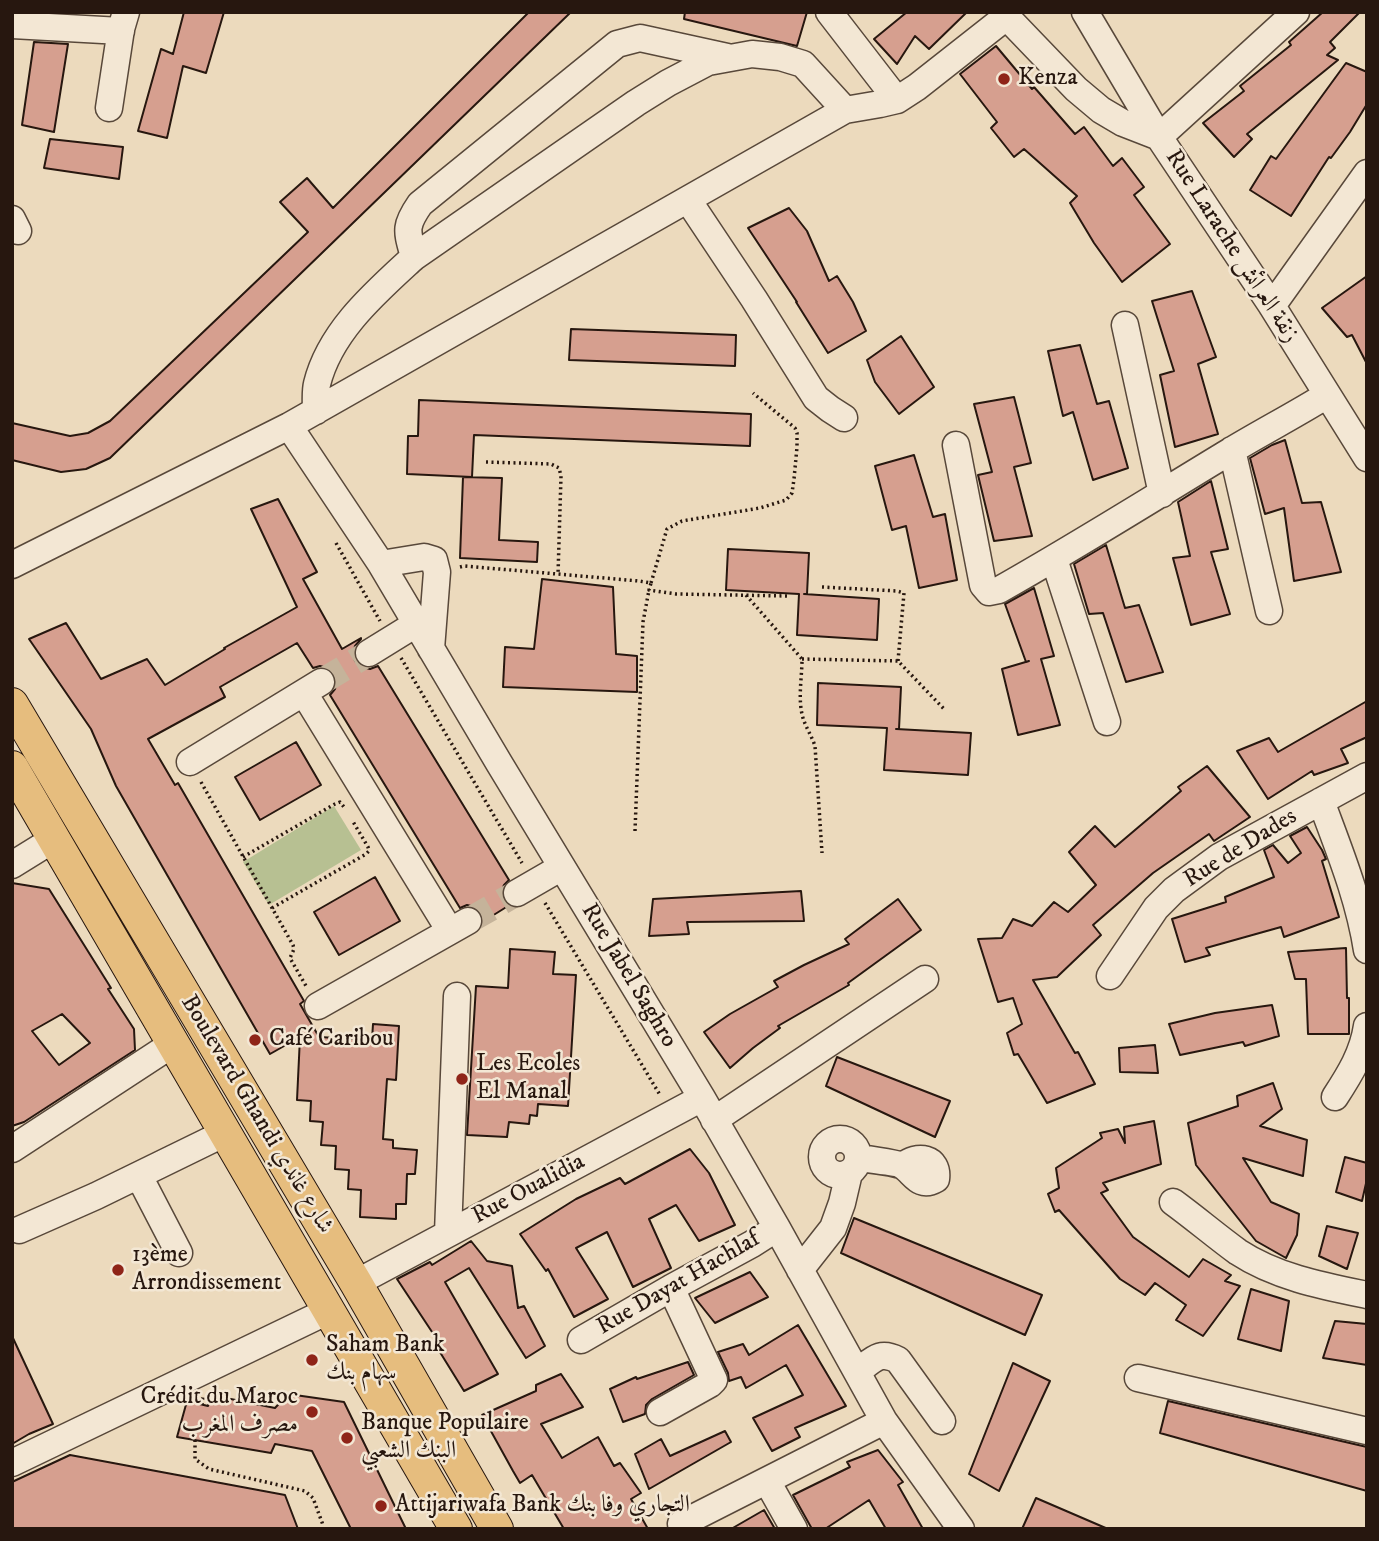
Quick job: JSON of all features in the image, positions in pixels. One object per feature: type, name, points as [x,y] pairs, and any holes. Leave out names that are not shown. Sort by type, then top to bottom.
[{"type":"main road","name":"Boulevard Ghandi شارع غاندي","points":[[12,704],[356,1283],[497,1529]]},
{"type":"main road","name":"Boulevard Ghandi شارع غاندي","points":[[12,767],[456,1529]]},
{"type":"street","points":[[829,12],[897,100]]},
{"type":"street","points":[[1084,12],[1159,137],[1296,12]]},
{"type":"street","points":[[12,565],[289,426],[845,110],[897,100],[916,88],[1004,14]]},
{"type":"street","name":"Rue Larache زنقة العرائش","points":[[1004,14],[1076,89],[1101,110],[1123,123],[1159,137],[1272,306],[1367,458]]},
{"type":"street","points":[[12,24],[123,22],[109,108]]},
{"type":"street","points":[[414,257],[407,231],[411,217],[420,204],[617,44],[640,38],[729,58]]},
{"type":"street","points":[[316,411],[316,385],[336,341],[353,317],[382,286],[414,257],[668,83],[708,62],[752,54],[780,57],[803,64],[845,110]]},
{"type":"street","points":[[1272,306],[1367,173]]},
{"type":"street","points":[[688,200],[816,398],[844,418]]},
{"type":"street","points":[[1125,325],[1162,494]]},
{"type":"street","points":[[956,445],[983,585],[989,592],[999,590],[1327,396]]},
{"type":"street","name":"Rue Jabel Saghro","points":[[289,426],[381,564],[708,1109],[777,1227],[884,1421],[961,1529]]},
{"type":"street","points":[[1232,450],[1269,611]]},
{"type":"street","points":[[381,564],[424,557],[434,560],[437,572],[431,649]]},
{"type":"street","points":[[1054,558],[1107,722]]},
{"type":"street","points":[[380,646],[416,624]]},
{"type":"street","points":[[190,762],[313,687],[459,926],[317,1006]]},
{"type":"street","name":"Rue de Dades","points":[[1110,976],[1156,908],[1174,890],[1219,858],[1367,776]]},
{"type":"street","points":[[1321,801],[1353,887],[1363,921],[1367,950]]},
{"type":"street","points":[[12,865],[54,839]]},
{"type":"street","points":[[525,888],[562,867]]},
{"type":"street","name":"Rue Oualidia","points":[[356,1283],[671,1114],[708,1109],[925,979]]},
{"type":"street","points":[[447,1233],[457,996]]},
{"type":"street","points":[[1335,1097],[1353,1069],[1367,1026]]},
{"type":"street","points":[[12,1149],[174,1043]]},
{"type":"street","points":[[19,1230],[139,1176],[225,1133]]},
{"type":"street","points":[[796,1263],[818,1222],[824,1198],[845,1167],[903,1166]]},
{"type":"street","points":[[139,1176],[178,1253]]},
{"type":"street","points":[[1173,1202],[1240,1253],[1264,1266],[1317,1285],[1367,1295]]},
{"type":"street","name":"Rue Dayat Hachlaf","points":[[581,1340],[752,1244],[777,1227]]},
{"type":"street","points":[[660,1412],[714,1380],[671,1288]]},
{"type":"street","points":[[12,1463],[328,1311]]},
{"type":"street","points":[[857,1371],[880,1355],[889,1355],[898,1360],[942,1421]]},
{"type":"street","points":[[1138,1378],[1367,1431]]},
{"type":"street","points":[[681,1524],[884,1421]]},
{"type":"street","points":[[767,1481],[794,1529]]},
{"type":"path","points":[[635,831],[643,622],[649,590],[667,530],[682,521],[760,508],[786,500],[792,493],[797,433],[795,428],[753,393]]},
{"type":"path","points":[[486,462],[551,464],[559,468],[558,575]]},
{"type":"path","points":[[336,542],[380,646],[525,888],[671,1114]]},
{"type":"path","points":[[437,572],[464,566],[651,583]]},
{"type":"path","points":[[821,587],[904,593],[898,661]]},
{"type":"path","points":[[649,590],[677,594],[788,596]]},
{"type":"path","points":[[746,595],[803,659],[801,709],[804,723],[815,746],[822,853]]},
{"type":"path","points":[[803,659],[898,661],[944,709]]},
{"type":"path","points":[[190,762],[293,945],[290,958],[317,1006]]},
{"type":"path","points":[[243,857],[340,802],[368,847],[366,854],[272,908]]},
{"type":"path","points":[[195,1440],[195,1459],[209,1469],[305,1491],[313,1498],[323,1529]]},
{"type":"green space","points":[[334,806],[361,850],[269,905],[243,862]]},
{"type":"building","points":[[184,12],[224,12],[206,73],[183,66],[167,138],[138,131],[161,49],[173,54]]},
{"type":"building","points":[[529,12],[571,12],[110,458],[86,469],[61,472],[12,460],[12,423],[70,436],[88,433],[110,421],[308,232],[280,202],[307,178],[333,208]]},
{"type":"building","points":[[685,12],[807,12],[797,46],[684,19]]},
{"type":"building","points":[[907,12],[967,12],[929,49],[915,36],[897,64],[874,39]]},
{"type":"building","points":[[1323,12],[1360,12],[1330,42],[1335,48],[1327,55],[1338,60],[1247,134],[1252,139],[1234,157],[1203,123],[1244,91],[1240,86],[1291,45],[1289,42]]},
{"type":"building","points":[[34,42],[68,44],[54,132],[22,125]]},
{"type":"building","points":[[996,46],[1075,134],[1084,127],[1113,166],[1122,158],[1144,187],[1134,195],[1170,244],[1122,282],[1070,203],[1077,196],[1024,149],[1014,157],[991,128],[997,122],[960,74]]},
{"type":"building","points":[[1346,63],[1367,72],[1367,104],[1291,216],[1250,190],[1271,156],[1276,159]]},
{"type":"building","points":[[50,139],[123,147],[119,179],[44,168]]},
{"type":"building","points":[[789,208],[807,231],[829,281],[837,276],[866,331],[828,353],[748,228]]},
{"type":"building","points":[[1367,276],[1367,364],[1352,335],[1347,337],[1322,308]]},
{"type":"building","points":[[1192,291],[1216,357],[1198,364],[1218,434],[1175,447],[1160,375],[1174,371],[1152,301]]},
{"type":"building","points":[[571,329],[736,335],[735,366],[569,360]]},
{"type":"building","points":[[901,336],[934,387],[899,414],[875,382],[867,360]]},
{"type":"building","points":[[1080,345],[1097,404],[1109,401],[1128,468],[1093,480],[1073,412],[1063,416],[1048,351]]},
{"type":"building","points":[[1014,397],[1031,463],[1014,467],[1032,536],[994,541],[978,475],[992,472],[974,404]]},
{"type":"building","points":[[419,400],[751,414],[750,446],[474,435],[472,477],[407,474],[408,436],[418,436]]},
{"type":"building","points":[[1285,440],[1302,503],[1321,502],[1341,572],[1294,581],[1284,508],[1265,514],[1250,458]]},
{"type":"building","points":[[914,455],[933,517],[945,514],[957,580],[919,588],[906,526],[892,530],[875,466]]},
{"type":"building","points":[[463,477],[502,478],[499,540],[538,542],[537,562],[460,558]]},
{"type":"building","points":[[1211,481],[1228,549],[1211,552],[1230,614],[1191,625],[1173,558],[1190,556],[1178,502]]},
{"type":"building","points":[[278,499],[317,572],[303,579],[342,649],[361,638],[353,653],[355,661],[370,669],[378,666],[509,880],[501,892],[508,906],[484,921],[475,907],[467,905],[460,908],[330,695],[337,681],[335,674],[328,668],[313,668],[297,643],[220,687],[225,697],[148,739],[175,785],[178,783],[304,1001],[300,1004],[319,1037],[372,1040],[373,1024],[399,1026],[396,1080],[387,1079],[383,1139],[393,1140],[393,1148],[417,1150],[415,1174],[407,1174],[406,1204],[396,1204],[396,1219],[360,1217],[361,1190],[348,1189],[349,1170],[335,1169],[336,1146],[321,1145],[323,1122],[310,1121],[311,1101],[297,1100],[300,1037],[270,1054],[116,786],[91,729],[29,639],[66,623],[101,679],[147,659],[165,685],[297,607],[251,509]]},
{"type":"building","points":[[1106,545],[1125,608],[1139,605],[1163,672],[1126,682],[1103,613],[1089,614],[1074,564]]},
{"type":"building","points":[[728,549],[809,553],[807,594],[804,594],[879,599],[877,640],[797,635],[799,594],[726,590]]},
{"type":"building","points":[[542,579],[613,587],[616,654],[637,656],[637,692],[503,687],[505,647],[534,649]]},
{"type":"building","points":[[1034,588],[1054,656],[1041,659],[1060,725],[1018,735],[1002,669],[1026,662],[1005,604]]},
{"type":"building","points":[[818,683],[901,687],[899,729],[896,729],[971,733],[968,775],[884,770],[887,728],[817,725]]},
{"type":"building","points":[[1367,701],[1367,737],[1341,749],[1348,763],[1314,775],[1312,771],[1268,799],[1237,751],[1269,738],[1278,752]]},
{"type":"building","points":[[296,742],[321,785],[260,820],[235,777]]},
{"type":"building","points":[[1207,766],[1250,817],[1214,841],[1209,834],[1153,873],[1093,925],[1101,935],[1057,977],[1033,980],[1095,1084],[1047,1103],[1018,1054],[1014,1055],[1007,1033],[1022,1024],[1013,998],[998,1002],[978,939],[1002,938],[1013,919],[1032,926],[1054,902],[1068,912],[1096,885],[1069,852],[1095,826],[1115,847],[1181,791],[1178,787]]},
{"type":"building","points":[[1307,827],[1326,859],[1322,861],[1339,917],[1284,937],[1281,927],[1206,948],[1210,955],[1185,962],[1172,919],[1226,902],[1225,897],[1274,877],[1264,850],[1273,845],[1288,863],[1301,853],[1290,836]]},
{"type":"building","points":[[375,877],[400,921],[339,955],[314,912]]},
{"type":"building","points":[[12,883],[49,889],[134,1029],[135,1050],[24,1122],[12,1126]],"holes":[[[62,1014],[90,1043],[59,1065],[32,1031]]]},
{"type":"building","points":[[801,891],[804,921],[687,922],[689,934],[649,936],[653,899]]},
{"type":"building","points":[[898,899],[921,930],[848,983],[849,985],[778,1026],[780,1028],[730,1068],[704,1032],[778,987],[774,981],[849,944],[845,939]]},
{"type":"building","points":[[1346,948],[1349,1034],[1308,1034],[1306,979],[1295,979],[1288,952]]},
{"type":"building","points":[[510,949],[555,952],[553,974],[576,975],[568,1106],[538,1104],[537,1116],[530,1115],[529,1124],[509,1122],[507,1137],[467,1135],[476,986],[508,988]]},
{"type":"building","points":[[1272,1005],[1279,1036],[1245,1046],[1243,1042],[1180,1055],[1169,1024],[1215,1013]]},
{"type":"building","points":[[1155,1045],[1158,1073],[1120,1072],[1119,1048]]},
{"type":"building","points":[[837,1057],[950,1101],[935,1137],[826,1086]]},
{"type":"building","points":[[1273,1083],[1282,1109],[1260,1126],[1307,1140],[1303,1176],[1243,1158],[1271,1202],[1299,1214],[1297,1235],[1286,1258],[1256,1241],[1196,1165],[1188,1123],[1238,1106],[1237,1096]]},
{"type":"building","points":[[1154,1121],[1161,1164],[1103,1183],[1108,1190],[1101,1193],[1133,1237],[1189,1277],[1203,1259],[1231,1275],[1225,1281],[1240,1286],[1203,1336],[1176,1320],[1186,1305],[1155,1283],[1145,1295],[1120,1279],[1059,1210],[1055,1212],[1048,1194],[1059,1188],[1056,1168],[1102,1138],[1100,1133],[1118,1129],[1125,1143],[1124,1127]]},
{"type":"building","points":[[690,1149],[709,1173],[735,1225],[699,1241],[676,1205],[649,1219],[671,1268],[633,1287],[607,1232],[576,1248],[608,1299],[574,1317],[548,1269],[546,1271],[520,1234],[576,1199],[620,1178],[625,1184]]},
{"type":"building","points":[[1345,1157],[1367,1163],[1362,1201],[1336,1192]]},
{"type":"building","points":[[854,1218],[1042,1295],[1025,1335],[841,1253]]},
{"type":"building","points":[[1327,1226],[1358,1233],[1347,1269],[1319,1256]]},
{"type":"building","points":[[471,1241],[487,1261],[512,1266],[518,1308],[524,1306],[545,1346],[526,1358],[469,1268],[445,1282],[498,1374],[464,1391],[438,1349],[442,1347],[397,1279],[430,1262],[432,1265]]},
{"type":"building","points":[[750,1272],[768,1297],[715,1323],[695,1298]]},
{"type":"building","points":[[1251,1289],[1289,1301],[1281,1351],[1238,1339]]},
{"type":"building","points":[[1335,1321],[1367,1324],[1367,1365],[1323,1358]]},
{"type":"building","points":[[798,1325],[846,1406],[795,1428],[800,1437],[772,1451],[753,1418],[803,1395],[786,1365],[746,1388],[741,1377],[729,1381],[718,1352],[743,1344],[749,1355]]},
{"type":"building","points":[[12,1336],[53,1424],[12,1444]]},
{"type":"building","points":[[688,1362],[694,1375],[652,1399],[646,1405],[645,1414],[623,1422],[610,1389],[636,1377],[637,1379]]},
{"type":"building","points":[[1013,1363],[1050,1381],[999,1491],[969,1474]]},
{"type":"building","points":[[561,1374],[583,1407],[541,1424],[562,1458],[598,1437],[614,1466],[620,1463],[641,1493],[631,1499],[648,1529],[564,1529],[532,1475],[520,1483],[513,1471],[482,1415],[536,1391],[536,1385]]},
{"type":"building","points":[[288,1394],[344,1402],[406,1529],[351,1529],[312,1451],[275,1444],[271,1453],[177,1437],[187,1401],[208,1406],[211,1395],[275,1408]]},
{"type":"building","points":[[1168,1401],[1367,1447],[1367,1491],[1160,1433]]},
{"type":"building","points":[[725,1431],[731,1442],[649,1489],[635,1454],[661,1439],[670,1456]]},
{"type":"building","points":[[878,1450],[903,1482],[898,1485],[923,1529],[886,1529],[869,1500],[825,1529],[812,1529],[793,1495],[850,1467],[847,1462]]},
{"type":"building","points":[[70,1455],[285,1495],[298,1529],[12,1529],[12,1482]]},
{"type":"building","points":[[1036,1498],[1108,1529],[1022,1529]]},
{"type":"building","points":[[764,1510],[775,1529],[731,1529]]},
{"type":"tunnel","points":[[321,682],[369,653]]},
{"type":"tunnel","points":[[468,921],[517,893]]},
{"type":"place","name":"Kenza","points":[[1004,79]]},
{"type":"place","name":"Café Caribou","points":[[255,1040]]},
{"type":"place","name":"Les Ecoles El Manal","points":[[462,1079]]},
{"type":"place","name":"13ème Arrondissement","points":[[118,1270]]},
{"type":"place","name":"Saham Bank سهام بنك","points":[[312,1360]]},
{"type":"place","name":"Crédit du Maroc مصرف المغرب","points":[[312,1412]]},
{"type":"place","name":"Banque Populaire البنك الشعبي","points":[[347,1438]]},
{"type":"place","name":"Attijariwafa Bank التجاري وفا بنك","points":[[381,1506]]}]
